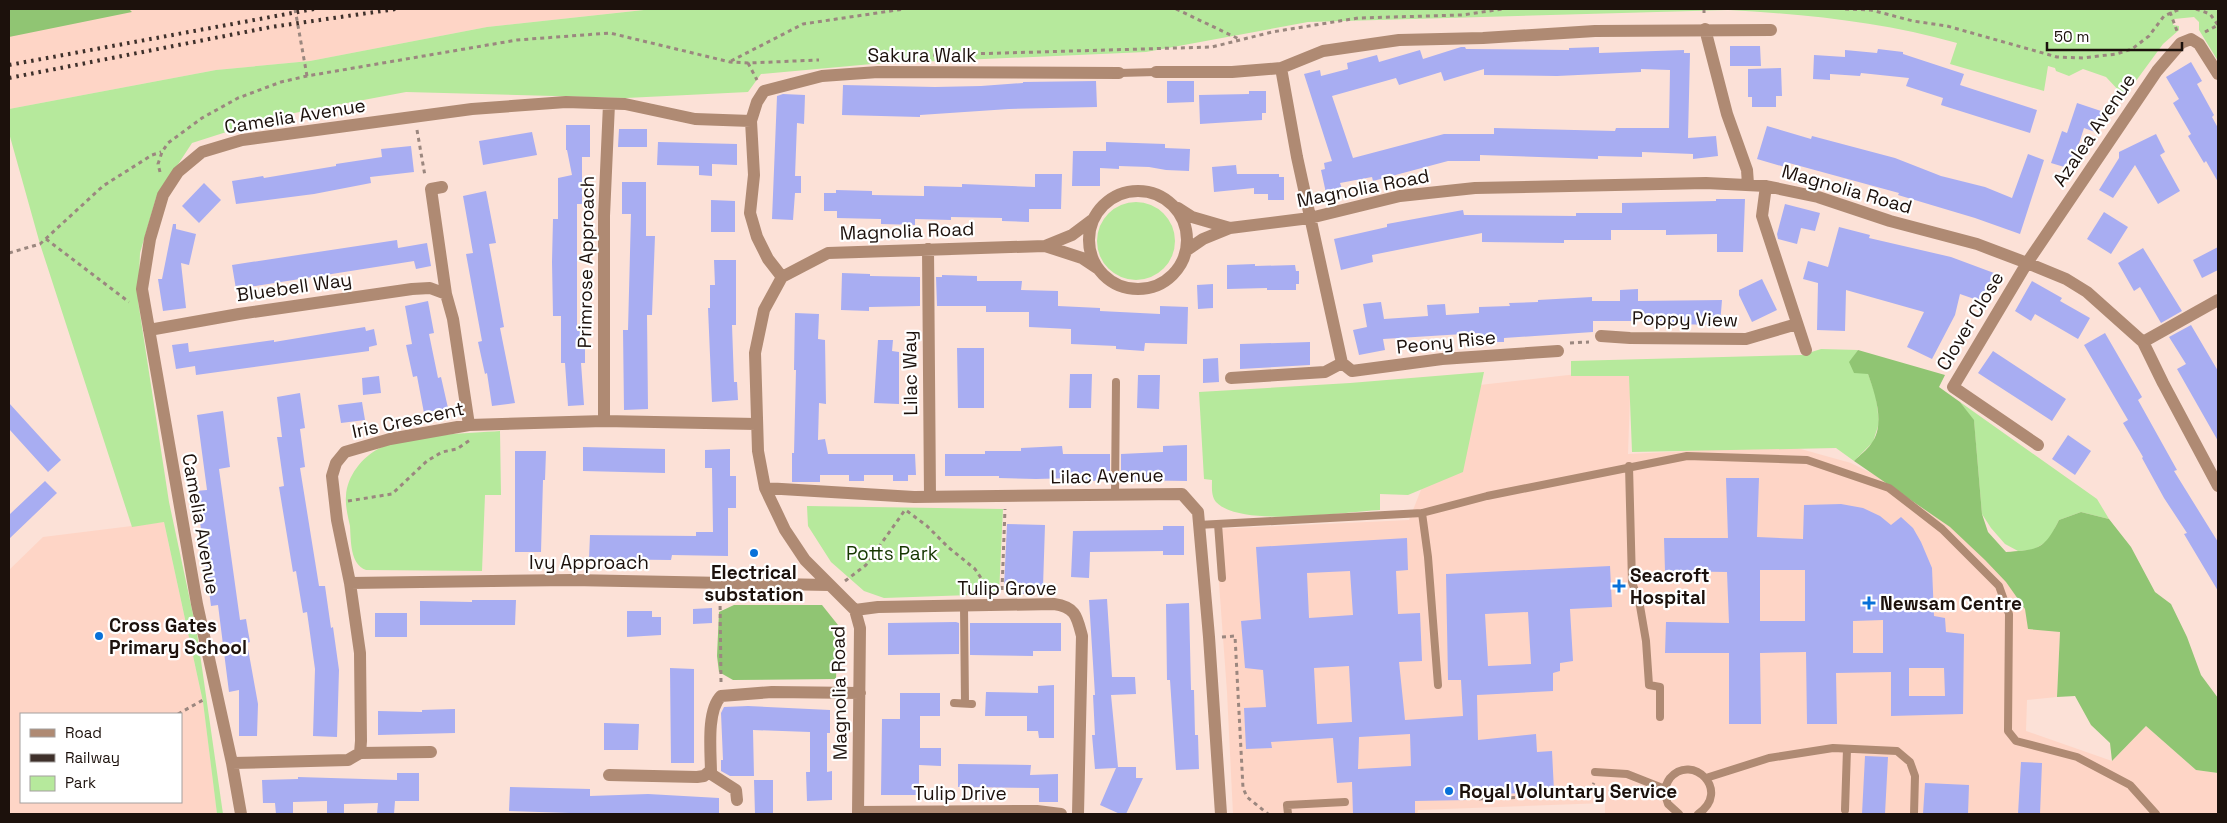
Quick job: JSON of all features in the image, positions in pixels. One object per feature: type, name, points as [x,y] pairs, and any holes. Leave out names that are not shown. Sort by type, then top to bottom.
[{"type":"street","points":[[1705,29],[1727,114],[1747,170],[1748,184]]},
{"type":"street","name":"Sakura Walk","points":[[1156,72],[1232,72],[1280,68],[1323,51],[1399,40],[1483,38],[1595,31],[1771,30]]},
{"type":"street","name":"Azalea Avenue","points":[[2027,262],[2157,71],[2190,34],[2199,44],[2218,74]]},
{"type":"street","points":[[1231,378],[1325,372],[1342,363],[1280,68]]},
{"type":"street","name":"Sakura Walk","points":[[782,277],[768,259],[757,237],[750,213],[754,175],[751,121],[757,102],[764,91],[822,76],[878,72],[1119,73]]},
{"type":"street","name":"Camelia Avenue","points":[[240,814],[232,764],[193,584],[142,289],[150,239],[164,195],[178,172],[202,152],[242,140],[472,108],[566,102],[625,104],[695,119],[751,121]]},
{"type":"street","name":"Primrose Approach","points":[[604,421],[604,216],[609,104]]},
{"type":"street","name":"Magnolia Road","points":[[858,813],[860,628],[855,610],[805,560],[785,530],[765,488],[758,451],[756,424],[755,353],[764,310],[782,277],[828,253],[1045,246],[1082,258],[1097,268],[1108,280],[1123,288],[1140,290],[1156,287],[1170,278],[1181,265],[1187,250],[1203,239],[1230,228],[1310,218],[1400,196],[1475,188],[1706,183],[1766,186],[1818,197],[1890,221],[1977,244],[2027,262],[2066,279],[2087,292],[2143,342],[2218,486]]},
{"type":"street","points":[[1766,186],[1762,216],[1806,350]]},
{"type":"street","points":[[436,188],[446,294],[453,319],[474,425]]},
{"type":"street","name":"Magnolia Road","points":[[1045,246],[1072,235],[1092,220],[1101,207],[1114,197],[1129,191],[1145,191],[1161,196],[1192,217],[1230,228]]},
{"type":"street","points":[[1174,206],[1183,219],[1188,234],[1187,250]]},
{"type":"street","points":[[1092,220],[1088,236],[1090,253],[1097,268]]},
{"type":"street","name":"Lilac Way","points":[[928,249],[930,497]]},
{"type":"street","name":"Clover Close","points":[[2027,262],[1953,387],[2038,445]]},
{"type":"street","name":"Bluebell Way","points":[[149,330],[239,314],[412,289],[430,288],[446,294]]},
{"type":"street","points":[[2143,342],[2218,300]]},
{"type":"street","name":"Poppy View","points":[[1601,336],[1746,339],[1797,324]]},
{"type":"street","name":"Peony Rise","points":[[1342,363],[1352,371],[1442,359],[1558,351]]},
{"type":"street","name":"Iris Crescent","points":[[360,753],[360,652],[332,476],[336,463],[345,452],[390,439],[474,425],[604,421],[756,424]]},
{"type":"street","name":"Lilac Avenue","points":[[765,488],[914,497],[1182,494],[1198,512],[1209,636],[1221,814]]},
{"type":"street","name":"Ivy Approach","points":[[350,583],[572,580],[720,582],[831,587]]},
{"type":"street","name":"Tulip Grove","points":[[855,610],[878,607],[1054,604],[1064,605],[1076,615],[1082,636],[1078,814]]},
{"type":"street","points":[[737,800],[736,790],[710,774],[712,712],[715,702],[721,696],[772,692],[860,693]]},
{"type":"street","points":[[232,764],[348,760],[360,753],[432,752]]},
{"type":"street","points":[[609,775],[697,777],[704,776],[710,770]]},
{"type":"street","name":"Tulip Drive","points":[[858,813],[1037,811],[1061,814]]},
{"type":"lane","name":"Sakura Walk","points":[[1119,73],[1156,72]]},
{"type":"lane","points":[[1115,495],[1116,382]]},
{"type":"lane","points":[[1198,525],[1422,513],[1461,502],[1629,466],[1687,456],[1807,460],[1890,488],[1942,529],[1999,586],[2009,614],[2008,731],[2016,741],[2077,757],[2130,785],[2156,814]]},
{"type":"lane","points":[[1629,466],[1632,582],[1640,606],[1646,641],[1649,684],[1660,687],[1660,717]]},
{"type":"lane","points":[[1422,513],[1428,557],[1438,685]]},
{"type":"lane","points":[[1218,524],[1222,578]]},
{"type":"lane","points":[[954,704],[968,703],[964,606]]},
{"type":"lane","points":[[1706,778],[1769,758],[1833,748],[1897,751],[1910,762],[1915,776],[1914,814]]},
{"type":"lane","points":[[1845,810],[1847,748]]},
{"type":"lane","points":[[1679,814],[1668,804],[1665,789],[1672,776],[1686,770],[1700,773],[1706,778],[1712,793],[1706,808],[1698,814]]},
{"type":"lane","points":[[1598,772],[1627,774],[1665,789]]},
{"type":"lane","points":[[1288,814],[1287,806],[1345,802]]},
{"type":"path","points":[[296,9],[307,76]]},
{"type":"path","points":[[730,62],[803,24],[904,9]]},
{"type":"path","points":[[1176,9],[1239,39]]},
{"type":"path","points":[[930,56],[1056,50],[1167,50],[1212,47],[1239,39],[1308,25],[1358,18],[1462,15],[1503,9]]},
{"type":"path","points":[[1845,9],[1872,10],[1913,21],[1946,26],[2057,57],[2076,58],[2116,54],[2132,49],[2148,36],[2164,16],[2180,9]]},
{"type":"path","points":[[2196,9],[2210,14],[2218,25]]},
{"type":"path","points":[[169,185],[160,172],[158,164],[162,152],[168,144],[202,118],[238,98],[280,82],[307,76],[517,40],[610,33],[730,62],[823,60]]},
{"type":"path","points":[[415,117],[425,177],[436,188]]},
{"type":"path","points":[[9,253],[40,244],[103,186],[152,155],[162,152]]},
{"type":"path","points":[[46,239],[127,300],[132,306]]},
{"type":"path","points":[[1558,351],[1558,343],[1600,342],[1601,336]]},
{"type":"path","points":[[335,503],[392,494],[426,461],[442,452],[456,449],[470,441],[474,425]]},
{"type":"path","points":[[1001,605],[1006,496]]},
{"type":"path","points":[[831,587],[866,565],[914,497]]},
{"type":"path","points":[[905,510],[927,526],[976,569],[985,584],[986,606]]},
{"type":"path","points":[[720,582],[721,696]]},
{"type":"path","points":[[1209,636],[1235,636],[1243,788],[1247,796],[1268,814]]},
{"type":"path","points":[[180,713],[216,693]]},
{"type":"path","points":[[1475,786],[1476,800],[1586,795],[1598,772]]},
{"type":"shaded area","points":[[127,9],[653,9],[487,27],[310,61],[216,70],[9,109],[9,31]]},
{"type":"shaded area","name":"Seacroft Hospital","points":[[1631,368],[1628,454],[1790,446],[1851,463],[1889,482],[2005,567],[2060,632],[2057,697],[2027,700],[2026,731],[2112,761],[2146,726],[2196,770],[2218,773],[2218,814],[1605,814],[1605,803],[1418,810],[1417,814],[1233,814],[1227,692],[1215,529],[1409,520],[1462,387]]},
{"type":"shaded area","name":"Cross Gates Primary School","points":[[164,522],[203,702],[217,814],[9,814],[9,570],[43,537]]},
{"type":"green space","points":[[9,9],[129,9],[132,12],[9,37]]},
{"type":"green space","points":[[653,9],[2218,9],[2218,61],[2199,30],[2199,22],[2194,17],[2174,19],[2173,25],[2179,26],[2179,30],[2163,44],[2130,89],[2121,93],[2106,77],[2083,69],[2069,76],[2048,66],[2044,91],[1950,64],[1957,43],[1872,24],[1785,14],[1728,10],[1308,22],[1146,52],[872,64],[761,74],[748,92],[626,98],[406,92],[273,117],[192,143],[156,198],[140,253],[138,301],[169,502],[197,633],[223,814],[217,814],[203,702],[164,522],[132,527],[40,244],[9,133],[9,109],[216,70],[310,61],[487,27]]},
{"type":"green space","points":[[1128,202],[1144,202],[1158,208],[1169,219],[1175,233],[1175,249],[1169,263],[1158,274],[1144,280],[1128,280],[1114,274],[1103,263],[1097,249],[1097,233],[1103,219],[1114,208]]},
{"type":"green space","points":[[1821,349],[1858,350],[1850,362],[1868,374],[1876,396],[1879,423],[1873,442],[1854,461],[1836,448],[1632,452],[1629,376],[1571,376],[1571,361],[1802,355]]},
{"type":"green space","points":[[1858,350],[1945,375],[1939,387],[1960,402],[1974,420],[1982,514],[1988,532],[2006,552],[2033,549],[2039,546],[2049,537],[2059,520],[2081,512],[2109,519],[2131,547],[2155,592],[2171,604],[2187,637],[2201,675],[2218,698],[2218,773],[2196,770],[2146,726],[2112,761],[2110,743],[2091,725],[2075,696],[2057,697],[2060,632],[2028,629],[2025,609],[2006,582],[1985,560],[1950,527],[1854,461],[1869,446],[1878,428],[1878,409],[1868,374],[1854,373],[1849,362]]},
{"type":"green space","points":[[1484,372],[1463,472],[1408,495],[1380,494],[1380,510],[1294,516],[1247,514],[1229,510],[1216,502],[1214,500],[1212,480],[1204,479],[1199,392],[1350,383]]},
{"type":"green space","points":[[1960,402],[2097,499],[2109,519],[2081,512],[2059,520],[2049,540],[2033,550],[2018,551],[2005,544],[1982,514],[1974,421]]},
{"type":"green space","points":[[500,431],[501,495],[485,495],[482,571],[366,570],[357,563],[351,545],[346,500],[347,489],[352,474],[367,456],[380,448],[405,440],[438,435]]},
{"type":"green space","name":"Potts Park","points":[[807,506],[1003,509],[999,594],[884,598],[864,591],[831,562],[808,526]]},
{"type":"green space","points":[[734,605],[822,605],[838,625],[836,679],[733,680],[719,672],[717,656],[719,612]]},
{"type":"building","points":[[1730,46],[1760,46],[1761,66],[1730,66]]},
{"type":"building","points":[[1461,47],[1466,49],[1569,50],[1569,48],[1599,47],[1599,53],[1684,50],[1684,53],[1690,53],[1688,138],[1716,136],[1718,156],[1693,159],[1693,154],[1642,152],[1642,157],[1598,156],[1598,159],[1480,155],[1480,161],[1448,161],[1373,181],[1372,177],[1340,183],[1342,189],[1326,193],[1321,170],[1325,169],[1324,163],[1332,161],[1304,74],[1320,70],[1321,76],[1348,69],[1347,63],[1377,55],[1379,62],[1420,50],[1423,59]],"holes":[[[1484,69],[1484,75],[1557,76],[1641,72],[1641,69],[1670,70],[1669,128],[1616,128],[1615,131],[1494,128],[1494,134],[1444,134],[1353,158],[1332,96],[1396,78],[1399,85],[1441,72],[1444,81]]]},
{"type":"building","points":[[1878,49],[1903,52],[1903,54],[1964,74],[1960,85],[2037,110],[2030,133],[1941,105],[1943,98],[1906,86],[1909,78],[1861,73],[1860,76],[1830,74],[1830,80],[1813,79],[1814,55],[1845,57],[1845,50],[1877,53]]},
{"type":"building","points":[[2191,62],[2202,81],[2197,84],[2214,115],[2212,117],[2218,128],[2218,182],[2188,136],[2191,134],[2173,103],[2179,99],[2166,77]]},
{"type":"building","points":[[1781,68],[1782,96],[1776,96],[1776,107],[1752,107],[1752,97],[1748,97],[1748,69]]},
{"type":"building","points":[[1096,81],[1097,107],[1009,109],[920,115],[920,117],[842,115],[843,85],[935,87],[981,86],[1023,82]]},
{"type":"building","points":[[1167,81],[1194,81],[1194,102],[1167,103]]},
{"type":"building","points":[[1249,91],[1266,91],[1266,113],[1262,113],[1262,120],[1200,124],[1199,95],[1249,94]]},
{"type":"building","points":[[783,94],[805,95],[804,124],[797,123],[795,176],[801,176],[801,193],[795,193],[793,220],[772,219],[777,96]]},
{"type":"building","points":[[2077,103],[2104,112],[2098,133],[2084,128],[2071,169],[2051,163],[2062,131],[2067,133]]},
{"type":"building","points":[[566,125],[590,125],[590,157],[582,157],[582,204],[577,204],[577,331],[585,331],[585,363],[581,363],[584,405],[568,406],[565,363],[561,363],[561,316],[553,316],[552,262],[553,219],[558,219],[558,178],[572,175],[566,150]]},
{"type":"building","points":[[1767,126],[1811,139],[1812,136],[1895,158],[1941,176],[1985,187],[2012,198],[2028,154],[2044,160],[2020,234],[1975,218],[1898,195],[1899,193],[1789,163],[1788,168],[1757,159]]},
{"type":"building","points":[[619,129],[647,129],[647,147],[618,147]]},
{"type":"building","points":[[532,132],[537,155],[483,165],[479,141]]},
{"type":"building","points":[[2156,134],[2165,152],[2160,155],[2180,191],[2158,204],[2135,165],[2113,198],[2099,190],[2119,158],[2119,152]]},
{"type":"building","points":[[658,142],[737,144],[737,165],[712,164],[712,176],[699,175],[699,166],[657,165]]},
{"type":"building","points":[[1106,142],[1165,144],[1165,148],[1190,149],[1189,171],[1149,167],[1119,166],[1119,169],[1100,168],[1100,186],[1072,186],[1073,151],[1106,151]]},
{"type":"building","points":[[411,146],[414,172],[370,177],[371,183],[314,194],[236,204],[232,181],[263,176],[264,178],[336,166],[336,164],[382,157],[381,149]]},
{"type":"building","points":[[1236,165],[1237,174],[1279,174],[1279,177],[1284,177],[1284,200],[1268,200],[1268,194],[1254,194],[1254,188],[1214,192],[1212,167]]},
{"type":"building","points":[[1035,174],[1062,174],[1061,209],[1029,209],[1029,222],[1002,221],[1002,218],[951,217],[951,220],[915,219],[915,225],[881,224],[881,219],[837,218],[837,211],[824,211],[824,193],[836,193],[836,190],[872,191],[872,195],[924,196],[924,186],[962,187],[962,184],[1035,187]]},
{"type":"building","points":[[622,182],[646,182],[646,236],[655,236],[652,315],[647,315],[648,409],[624,410],[623,330],[628,330],[631,214],[622,214]]},
{"type":"building","points":[[204,183],[221,200],[199,223],[182,206]]},
{"type":"building","points":[[486,191],[496,243],[489,244],[504,327],[500,328],[515,403],[492,406],[487,373],[485,374],[478,342],[482,341],[466,254],[473,253],[463,196]]},
{"type":"building","points":[[1716,199],[1745,199],[1743,252],[1717,252],[1717,234],[1666,235],[1666,230],[1611,230],[1611,240],[1564,240],[1564,243],[1482,242],[1482,233],[1372,255],[1373,262],[1341,270],[1334,239],[1387,227],[1387,224],[1463,210],[1464,215],[1576,216],[1576,213],[1622,213],[1622,203],[1716,201]]},
{"type":"building","points":[[711,200],[735,201],[735,232],[711,232]]},
{"type":"building","points":[[1785,204],[1820,213],[1815,231],[1801,228],[1797,244],[1778,239],[1777,234]]},
{"type":"building","points":[[2104,212],[2128,227],[2111,254],[2087,239]]},
{"type":"building","points":[[173,224],[176,224],[176,229],[196,234],[189,265],[181,263],[186,308],[163,311],[158,279],[162,279]]},
{"type":"building","points":[[1839,227],[1870,235],[1869,238],[1951,257],[1994,273],[1983,302],[1960,294],[1955,315],[1932,359],[1907,347],[1924,312],[1846,290],[1845,331],[1817,330],[1818,283],[1803,279],[1808,261],[1828,267]]},
{"type":"building","points":[[397,240],[398,248],[427,243],[431,266],[416,269],[414,261],[236,289],[232,265]]},
{"type":"building","points":[[2218,247],[2218,270],[2202,278],[2193,260]]},
{"type":"building","points":[[2143,248],[2182,311],[2161,323],[2140,287],[2134,291],[2118,263]]},
{"type":"building","points":[[714,260],[736,260],[736,325],[732,325],[734,382],[737,382],[738,400],[712,402],[708,308],[710,308],[710,285],[715,285]]},
{"type":"building","points":[[1255,264],[1255,266],[1295,265],[1296,271],[1299,271],[1299,284],[1296,284],[1296,290],[1267,290],[1267,288],[1227,289],[1227,265]]},
{"type":"building","points":[[842,273],[870,274],[870,276],[920,277],[920,306],[869,307],[869,311],[841,310]]},
{"type":"building","points":[[942,275],[977,276],[977,281],[1022,281],[1021,290],[1058,291],[1058,306],[1100,308],[1100,311],[1160,314],[1160,306],[1188,307],[1187,344],[1145,343],[1144,351],[1116,349],[1116,346],[1071,344],[1071,329],[1029,327],[1029,312],[986,312],[986,306],[937,306],[936,277],[942,277]]},
{"type":"building","points":[[1762,279],[1777,310],[1752,322],[1739,295],[1739,290]]},
{"type":"building","points":[[2032,281],[2062,298],[2060,301],[2090,318],[2078,339],[2035,314],[2031,321],[2015,311]]},
{"type":"building","points":[[1213,284],[1213,308],[1198,309],[1197,285]]},
{"type":"building","points":[[1638,289],[1638,301],[1722,300],[1720,325],[1670,324],[1670,321],[1593,321],[1593,332],[1504,338],[1504,342],[1480,342],[1479,333],[1383,339],[1385,350],[1359,355],[1353,330],[1367,327],[1363,304],[1381,302],[1384,319],[1428,316],[1427,305],[1445,304],[1446,315],[1479,313],[1479,307],[1510,306],[1509,303],[1538,302],[1538,300],[1592,297],[1592,301],[1620,301],[1620,290]]},
{"type":"building","points":[[428,301],[434,333],[429,334],[438,378],[441,377],[448,408],[424,413],[417,376],[413,377],[406,345],[412,344],[405,306]]},
{"type":"building","points":[[795,313],[819,314],[818,339],[825,340],[826,404],[819,403],[818,440],[825,439],[828,454],[915,454],[916,475],[908,475],[908,481],[893,481],[893,475],[864,475],[864,481],[849,481],[849,475],[820,475],[820,482],[792,482],[796,370],[794,370]]},
{"type":"building","points":[[2191,325],[2218,371],[2218,441],[2177,369],[2186,364],[2169,337]]},
{"type":"building","points":[[365,327],[366,331],[374,329],[377,345],[369,347],[369,351],[196,375],[195,366],[176,369],[172,345],[188,343],[189,352],[274,340],[274,342]]},
{"type":"building","points":[[2105,333],[2142,397],[2138,400],[2177,470],[2174,471],[2218,542],[2218,591],[2184,534],[2187,533],[2164,498],[2142,458],[2123,423],[2128,420],[2084,345]]},
{"type":"building","points":[[878,340],[893,340],[892,351],[899,352],[899,404],[874,403]]},
{"type":"building","points":[[1310,342],[1310,365],[1240,369],[1240,344]]},
{"type":"building","points":[[957,348],[984,348],[984,408],[958,408]]},
{"type":"building","points":[[1993,351],[2066,399],[2052,421],[1978,373]]},
{"type":"building","points":[[1218,358],[1219,382],[1203,383],[1203,359]]},
{"type":"building","points":[[1070,374],[1092,374],[1091,408],[1069,408]]},
{"type":"building","points":[[1138,375],[1160,375],[1159,409],[1137,408]]},
{"type":"building","points":[[379,376],[381,393],[363,395],[362,378]]},
{"type":"building","points":[[300,393],[305,428],[300,429],[305,467],[300,468],[319,586],[325,586],[339,670],[337,737],[313,736],[315,669],[307,612],[303,613],[296,571],[293,572],[279,487],[284,486],[277,437],[282,437],[277,397]]},
{"type":"building","points":[[362,402],[365,420],[341,423],[338,405]]},
{"type":"building","points":[[9,403],[61,460],[48,472],[9,429]]},
{"type":"building","points":[[223,411],[230,467],[219,469],[240,620],[246,619],[250,642],[247,643],[258,704],[257,736],[239,736],[239,690],[229,692],[218,605],[211,606],[196,491],[207,490],[197,415]]},
{"type":"building","points":[[2068,435],[2091,451],[2075,475],[2052,459]]},
{"type":"building","points":[[1187,445],[1187,481],[1121,480],[1121,454],[1163,452],[1163,446]]},
{"type":"building","points":[[1062,446],[1063,454],[1110,454],[1110,480],[1072,482],[1072,478],[1036,479],[999,478],[999,476],[945,476],[945,454],[985,454],[985,451],[1021,451],[1021,448]]},
{"type":"building","points":[[583,447],[665,449],[665,473],[583,471]]},
{"type":"building","points":[[730,449],[730,476],[736,476],[736,508],[728,508],[728,556],[672,555],[671,560],[589,559],[590,535],[696,536],[696,532],[713,532],[712,468],[705,468],[705,450]]},
{"type":"building","points":[[515,451],[546,451],[545,480],[543,480],[541,552],[515,552]]},
{"type":"building","name":"Newsam Centre","points":[[1726,478],[1759,478],[1757,537],[1803,539],[1804,505],[1841,504],[1863,508],[1880,516],[1891,525],[1901,517],[1913,528],[1932,568],[1934,616],[1945,618],[1946,632],[1964,634],[1963,714],[1891,716],[1891,672],[1836,673],[1837,724],[1807,724],[1806,652],[1760,653],[1761,724],[1729,724],[1729,653],[1665,653],[1666,622],[1729,623],[1727,572],[1665,571],[1664,538],[1728,538]],"holes":[[[1760,570],[1805,570],[1805,621],[1760,621]],[[1883,620],[1883,653],[1853,653],[1853,621]],[[1909,668],[1944,668],[1945,696],[1909,696]]]},
{"type":"building","points":[[45,481],[57,493],[9,539],[9,515]]},
{"type":"building","points":[[1007,524],[1045,525],[1043,587],[1031,587],[1031,594],[1014,594],[1015,587],[1004,587]]},
{"type":"building","points":[[1163,526],[1184,526],[1184,555],[1163,555],[1163,551],[1090,552],[1089,578],[1071,577],[1073,531],[1163,530]]},
{"type":"building","points":[[1407,538],[1408,570],[1396,571],[1398,614],[1420,613],[1422,661],[1399,662],[1405,720],[1463,716],[1461,680],[1448,680],[1446,574],[1610,566],[1612,607],[1570,609],[1573,661],[1560,663],[1560,671],[1553,673],[1553,691],[1477,695],[1478,740],[1536,734],[1537,752],[1552,751],[1554,791],[1468,796],[1468,800],[1415,801],[1415,814],[1353,814],[1352,782],[1337,783],[1333,738],[1271,742],[1272,748],[1246,749],[1244,708],[1266,707],[1263,670],[1245,668],[1241,621],[1261,619],[1256,547]],"holes":[[[1350,571],[1353,615],[1309,618],[1307,573]],[[1528,612],[1531,664],[1488,666],[1485,614]],[[1349,666],[1352,722],[1317,724],[1314,668]],[[1410,734],[1411,766],[1358,769],[1359,737]]]},
{"type":"building","points":[[1107,599],[1112,677],[1135,677],[1136,694],[1111,695],[1118,767],[1136,767],[1136,778],[1143,778],[1126,814],[1120,814],[1100,805],[1116,768],[1095,769],[1092,735],[1095,735],[1093,695],[1095,695],[1089,600]]},
{"type":"building","points":[[472,600],[516,600],[515,625],[420,625],[420,601],[472,602]]},
{"type":"building","points":[[1189,603],[1191,690],[1194,690],[1195,735],[1198,735],[1199,769],[1176,770],[1170,680],[1167,680],[1166,604]]},
{"type":"building","points":[[712,608],[712,623],[693,624],[693,609]]},
{"type":"building","points":[[627,611],[652,611],[652,617],[661,617],[661,635],[627,637]]},
{"type":"building","points":[[375,613],[407,613],[407,637],[375,637]]},
{"type":"building","points":[[888,623],[959,623],[959,654],[888,655]]},
{"type":"building","points":[[970,623],[1061,623],[1061,651],[1033,651],[1033,656],[970,655]]},
{"type":"building","points":[[670,668],[694,669],[694,763],[671,763]]},
{"type":"building","points":[[1054,685],[1054,738],[1039,738],[1038,731],[1027,731],[1027,716],[985,716],[986,692],[1038,693],[1038,686]]},
{"type":"building","points":[[900,693],[940,693],[940,716],[920,716],[920,748],[941,748],[941,766],[919,765],[919,795],[881,795],[882,719],[900,719]]},
{"type":"building","points":[[748,706],[830,710],[830,733],[827,733],[827,772],[832,771],[832,800],[807,801],[806,772],[810,772],[810,732],[753,730],[754,776],[730,776],[721,771],[721,760],[723,760],[721,713],[724,707]]},
{"type":"building","points":[[455,709],[455,733],[378,735],[378,711],[422,712],[422,710]]},
{"type":"building","points":[[604,723],[639,724],[638,750],[604,750]]},
{"type":"building","points":[[1865,756],[1888,757],[1885,814],[1862,814]]},
{"type":"building","points":[[2021,762],[2042,763],[2040,814],[2018,814]]},
{"type":"building","points":[[958,764],[1031,765],[1030,775],[1058,774],[1058,802],[1039,802],[1039,788],[958,787]]},
{"type":"building","points":[[397,773],[419,773],[419,801],[395,801],[394,814],[377,814],[378,803],[344,804],[344,814],[327,814],[327,801],[293,802],[293,814],[276,814],[275,803],[263,803],[262,780],[298,779],[298,777],[397,780]]},
{"type":"building","points":[[754,780],[773,780],[773,814],[755,814]]},
{"type":"building","points":[[1925,783],[1969,785],[1968,814],[1923,814]]},
{"type":"building","points":[[510,787],[590,789],[590,796],[648,794],[719,798],[719,814],[600,814],[509,811]]},
{"type":"railway","points":[[9,65],[314,9]]},
{"type":"railway","points":[[9,78],[271,27],[396,9]]},
{"type":"place","name":"Electrical substation","points":[[754,553]]},
{"type":"place","name":"Seacroft Hospital","points":[[1619,586]]},
{"type":"place","name":"Newsam Centre","points":[[1869,603]]},
{"type":"place","name":"Cross Gates Primary School","points":[[99,636]]},
{"type":"place","name":"Royal Voluntary Service","points":[[1449,791]]}]
